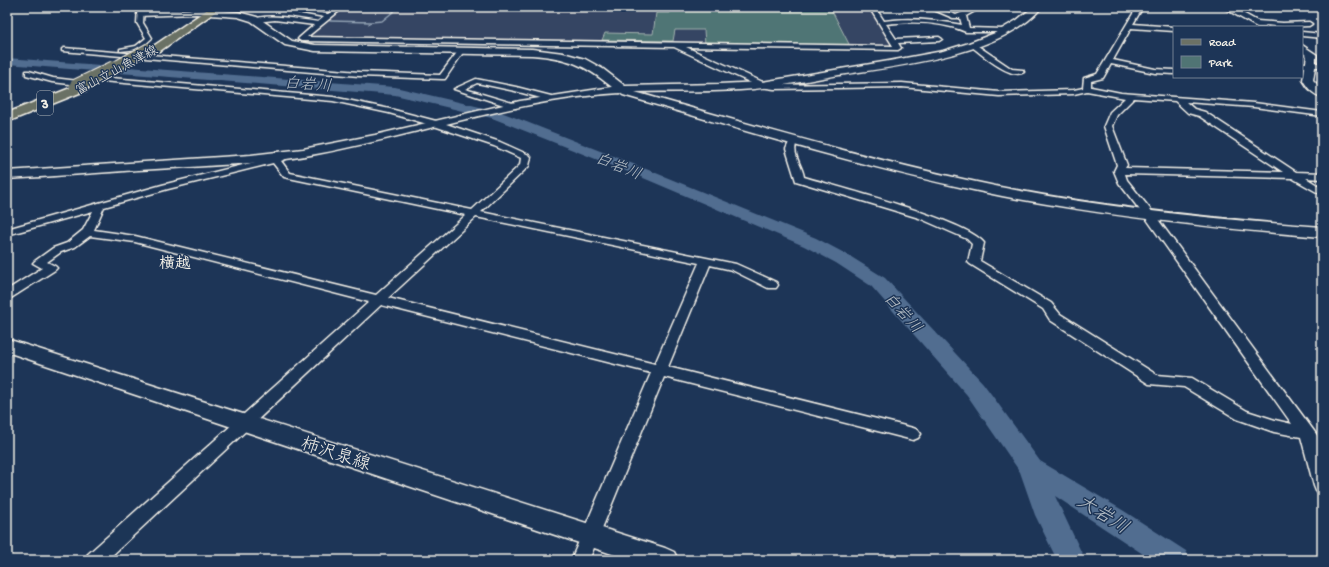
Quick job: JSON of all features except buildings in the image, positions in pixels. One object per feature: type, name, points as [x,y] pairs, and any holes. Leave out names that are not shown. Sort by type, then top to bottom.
[{"type":"main road","name":"富山立山魚津線","points":[[7,118],[91,81],[143,53],[209,10]]},
{"type":"main road","name":"富山立山魚津線","points":[[7,114],[91,81]]},
{"type":"street","points":[[341,7],[301,39],[898,48],[872,7]]},
{"type":"street","points":[[930,7],[955,16],[963,16],[962,15],[979,7]]},
{"type":"street","points":[[7,232],[164,187],[301,153],[374,139],[548,98],[621,88],[763,85],[913,59],[973,45],[1028,18],[1038,7]]},
{"type":"street","points":[[1087,89],[1087,80],[1100,76],[1140,7]]},
{"type":"street","points":[[1226,7],[1260,25],[1309,24]]},
{"type":"street","points":[[143,53],[149,38],[140,23],[141,10],[209,10],[256,20],[275,18],[319,24]]},
{"type":"street","points":[[301,12],[329,16]]},
{"type":"street","points":[[963,16],[966,28]]},
{"type":"street","points":[[256,20],[284,41],[297,45],[329,48],[532,52],[571,58],[582,62],[607,78],[626,93],[892,167],[1000,191],[1150,216],[1322,232]]},
{"type":"street","points":[[882,23],[901,20],[944,23],[966,28],[966,30],[1004,31]]},
{"type":"street","points":[[1130,26],[1173,29]]},
{"type":"street","points":[[1303,34],[1322,36]]},
{"type":"street","points":[[894,41],[939,39]]},
{"type":"street","points":[[676,45],[763,85],[774,87],[902,85],[999,94],[1074,92],[1087,89],[1121,95],[1254,105],[1322,114]]},
{"type":"street","points":[[973,45],[1010,71],[1020,72]]},
{"type":"street","points":[[1303,49],[1312,55],[1312,64],[1308,80],[1312,86],[1322,94]]},
{"type":"street","points":[[219,62],[203,58],[143,53],[115,51],[64,50],[143,53],[219,62],[359,74],[442,77],[461,51]]},
{"type":"street","points":[[1108,62],[1155,71],[1173,72]]},
{"type":"street","points":[[29,73],[52,80],[99,85],[167,84]]},
{"type":"street","points":[[91,81],[167,84],[333,99],[437,124],[497,144],[526,157],[524,166],[473,214],[94,560]]},
{"type":"street","points":[[513,106],[458,89],[476,81],[516,89],[548,98]]},
{"type":"street","points":[[1096,96],[1130,98],[1117,108],[1109,120],[1108,126],[1122,165],[1119,171],[1122,181],[1150,216],[1321,452]]},
{"type":"street","points":[[1178,99],[1191,112],[1202,114],[1295,176],[1322,192]]},
{"type":"street","points":[[794,140],[790,145],[789,151],[799,173],[799,179],[923,216],[971,237],[978,243],[974,262],[1047,306],[1055,317],[1154,380],[1187,382],[1242,415],[1274,426],[1307,433]]},
{"type":"street","points":[[7,175],[301,153]]},
{"type":"street","points":[[275,160],[287,176],[705,262],[736,267],[772,285]]},
{"type":"street","points":[[1119,171],[1322,176]]},
{"type":"street","points":[[7,295],[51,268],[39,263],[57,250],[71,245],[88,232],[100,206]]},
{"type":"street","points":[[88,232],[135,239],[913,434]]},
{"type":"street","points":[[580,560],[705,262]]},
{"type":"street","name":"柿沢泉線","points":[[7,346],[665,560]]},
{"type":"street","points":[[1307,433],[1322,486]]},
{"type":"shaded area","points":[[344,7],[869,7],[895,47],[304,38]]},
{"type":"green space","points":[[671,7],[830,7],[850,46],[705,44],[704,30],[675,30],[673,41],[602,40],[605,33],[653,34],[656,13],[670,13]]},
{"type":"waterway","points":[[371,22],[382,21],[399,7]]},
{"type":"waterway","points":[[330,21],[371,22]]},
{"type":"waterway","name":"白岩川","points":[[7,61],[395,91],[496,115],[646,174],[810,242],[842,259],[878,282],[975,389],[1031,468]]},
{"type":"waterway","name":"大岩川","points":[[1031,468],[1114,519],[1176,560]]},
{"type":"waterway","name":"白岩川","points":[[1031,468],[1049,515],[1071,560]]},
{"type":"district","name":"横越","points":[[175,262]]}]
